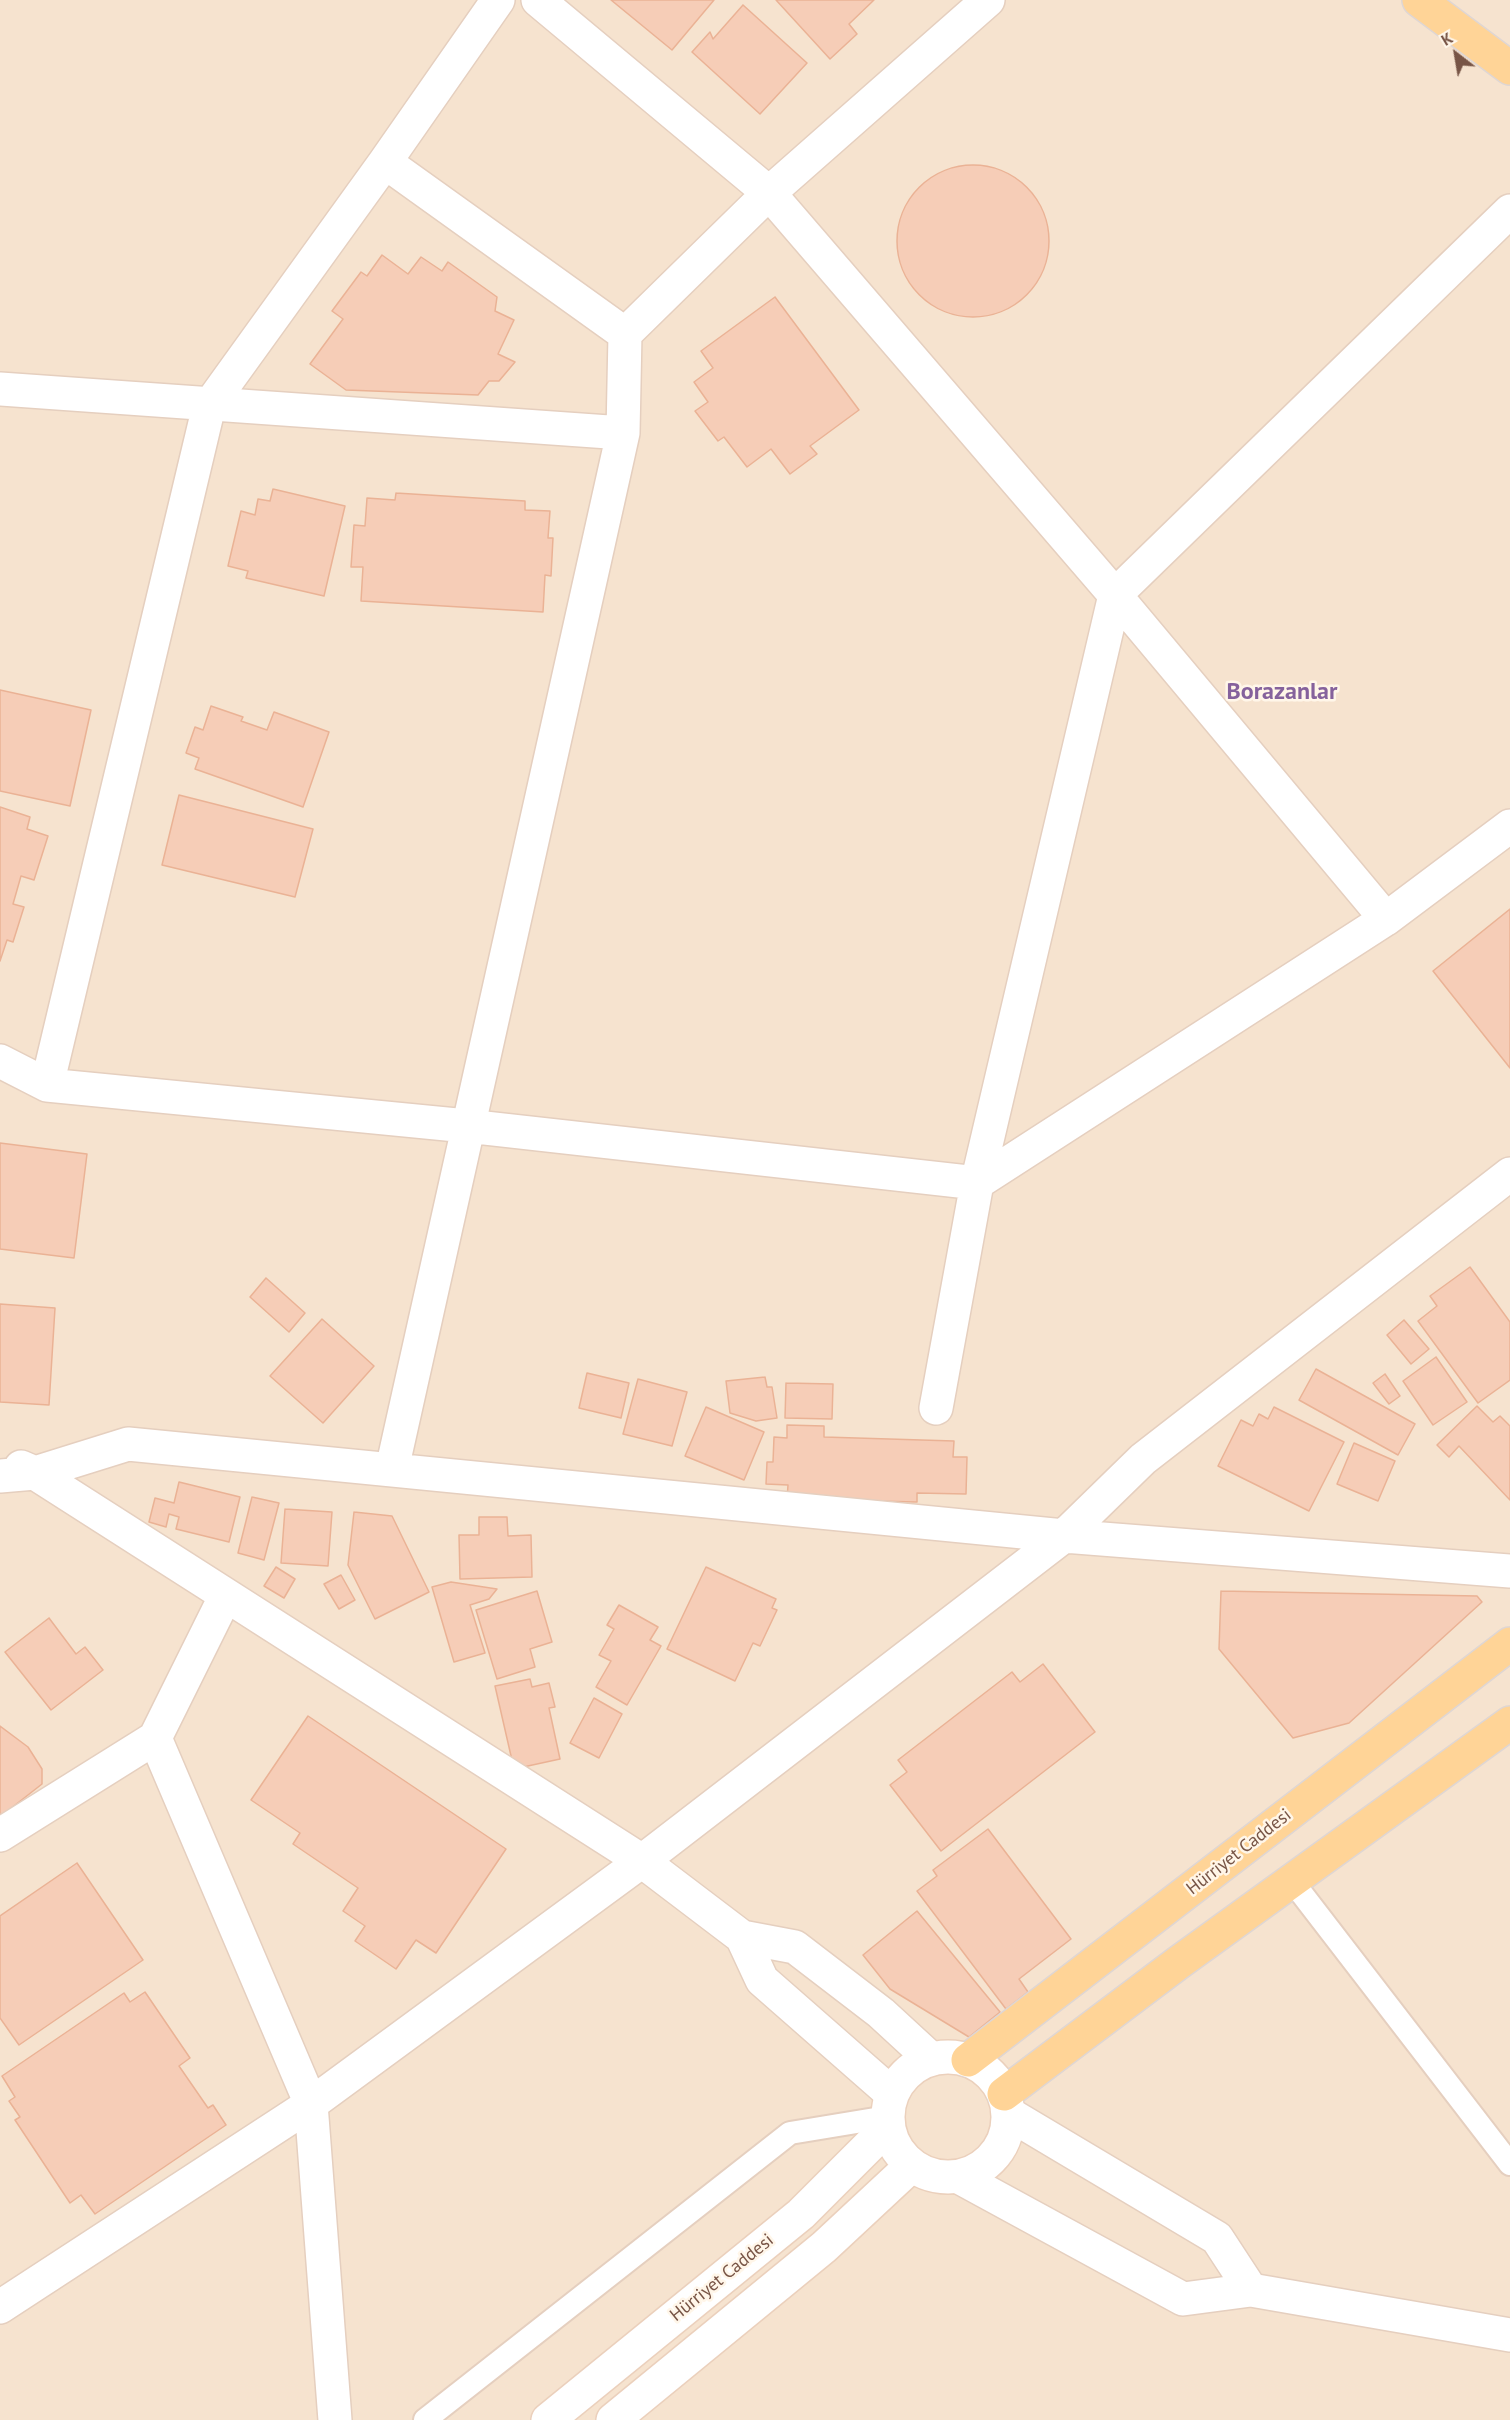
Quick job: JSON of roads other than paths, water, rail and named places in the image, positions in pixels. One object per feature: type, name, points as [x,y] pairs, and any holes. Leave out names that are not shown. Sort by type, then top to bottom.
[{"type":"main road","points":[[1419,0],[1510,68]]},
{"type":"main road","name":"Hürriyet Caddesi","points":[[968,2060],[1510,1644]]},
{"type":"main road","points":[[1006,2104],[1178,1963],[1510,1723]]},
{"type":"street","points":[[47,1085],[209,405],[385,162],[498,0]]},
{"type":"street","points":[[538,0],[769,193],[1115,595],[1386,919]]},
{"type":"street","points":[[392,1469],[623,433],[625,334],[769,193],[983,1]]},
{"type":"street","points":[[385,162],[625,334]]},
{"type":"street","points":[[936,1408],[977,1183],[1115,595],[1510,211]]},
{"type":"street","points":[[0,389],[623,433]]},
{"type":"street","points":[[0,1061],[47,1085],[467,1126],[977,1183],[1386,919],[1510,826]]},
{"type":"street","points":[[0,2307],[311,2104],[642,1861],[1064,1536],[1143,1459],[1510,1174]]},
{"type":"street","points":[[0,1476],[35,1473],[128,1444],[1064,1536],[1510,1570]]},
{"type":"street","points":[[0,1458],[35,1473],[642,1861],[742,1937],[795,1947],[881,2013],[931,2059]]},
{"type":"street","points":[[0,1835],[155,1738],[226,1595]]},
{"type":"street","points":[[155,1738],[311,2104],[335,2420]]},
{"type":"street","points":[[742,1937],[762,1980],[889,2113]]},
{"type":"street","points":[[944,2056],[968,2060],[990,2073],[998,2082],[1006,2104],[1007,2131],[1000,2148],[990,2162],[975,2171],[959,2177],[926,2174],[911,2166],[892,2142],[889,2113],[907,2072],[931,2059],[944,2056]]},
{"type":"street","points":[[1006,2104],[1217,2238],[1251,2290]]},
{"type":"street","name":"Hürriyet Caddesi","points":[[548,2420],[801,2214],[889,2113]]},
{"type":"street","points":[[613,2420],[824,2247],[911,2166]]},
{"type":"street","points":[[959,2177],[1183,2299],[1251,2290],[1510,2335]]},
{"type":"lane","points":[[1292,1881],[1510,2164]]},
{"type":"lane","points":[[425,2420],[790,2133],[889,2113]]},
{"type":"district","name":"Borazanlar","points":[[1282,692]]}]
